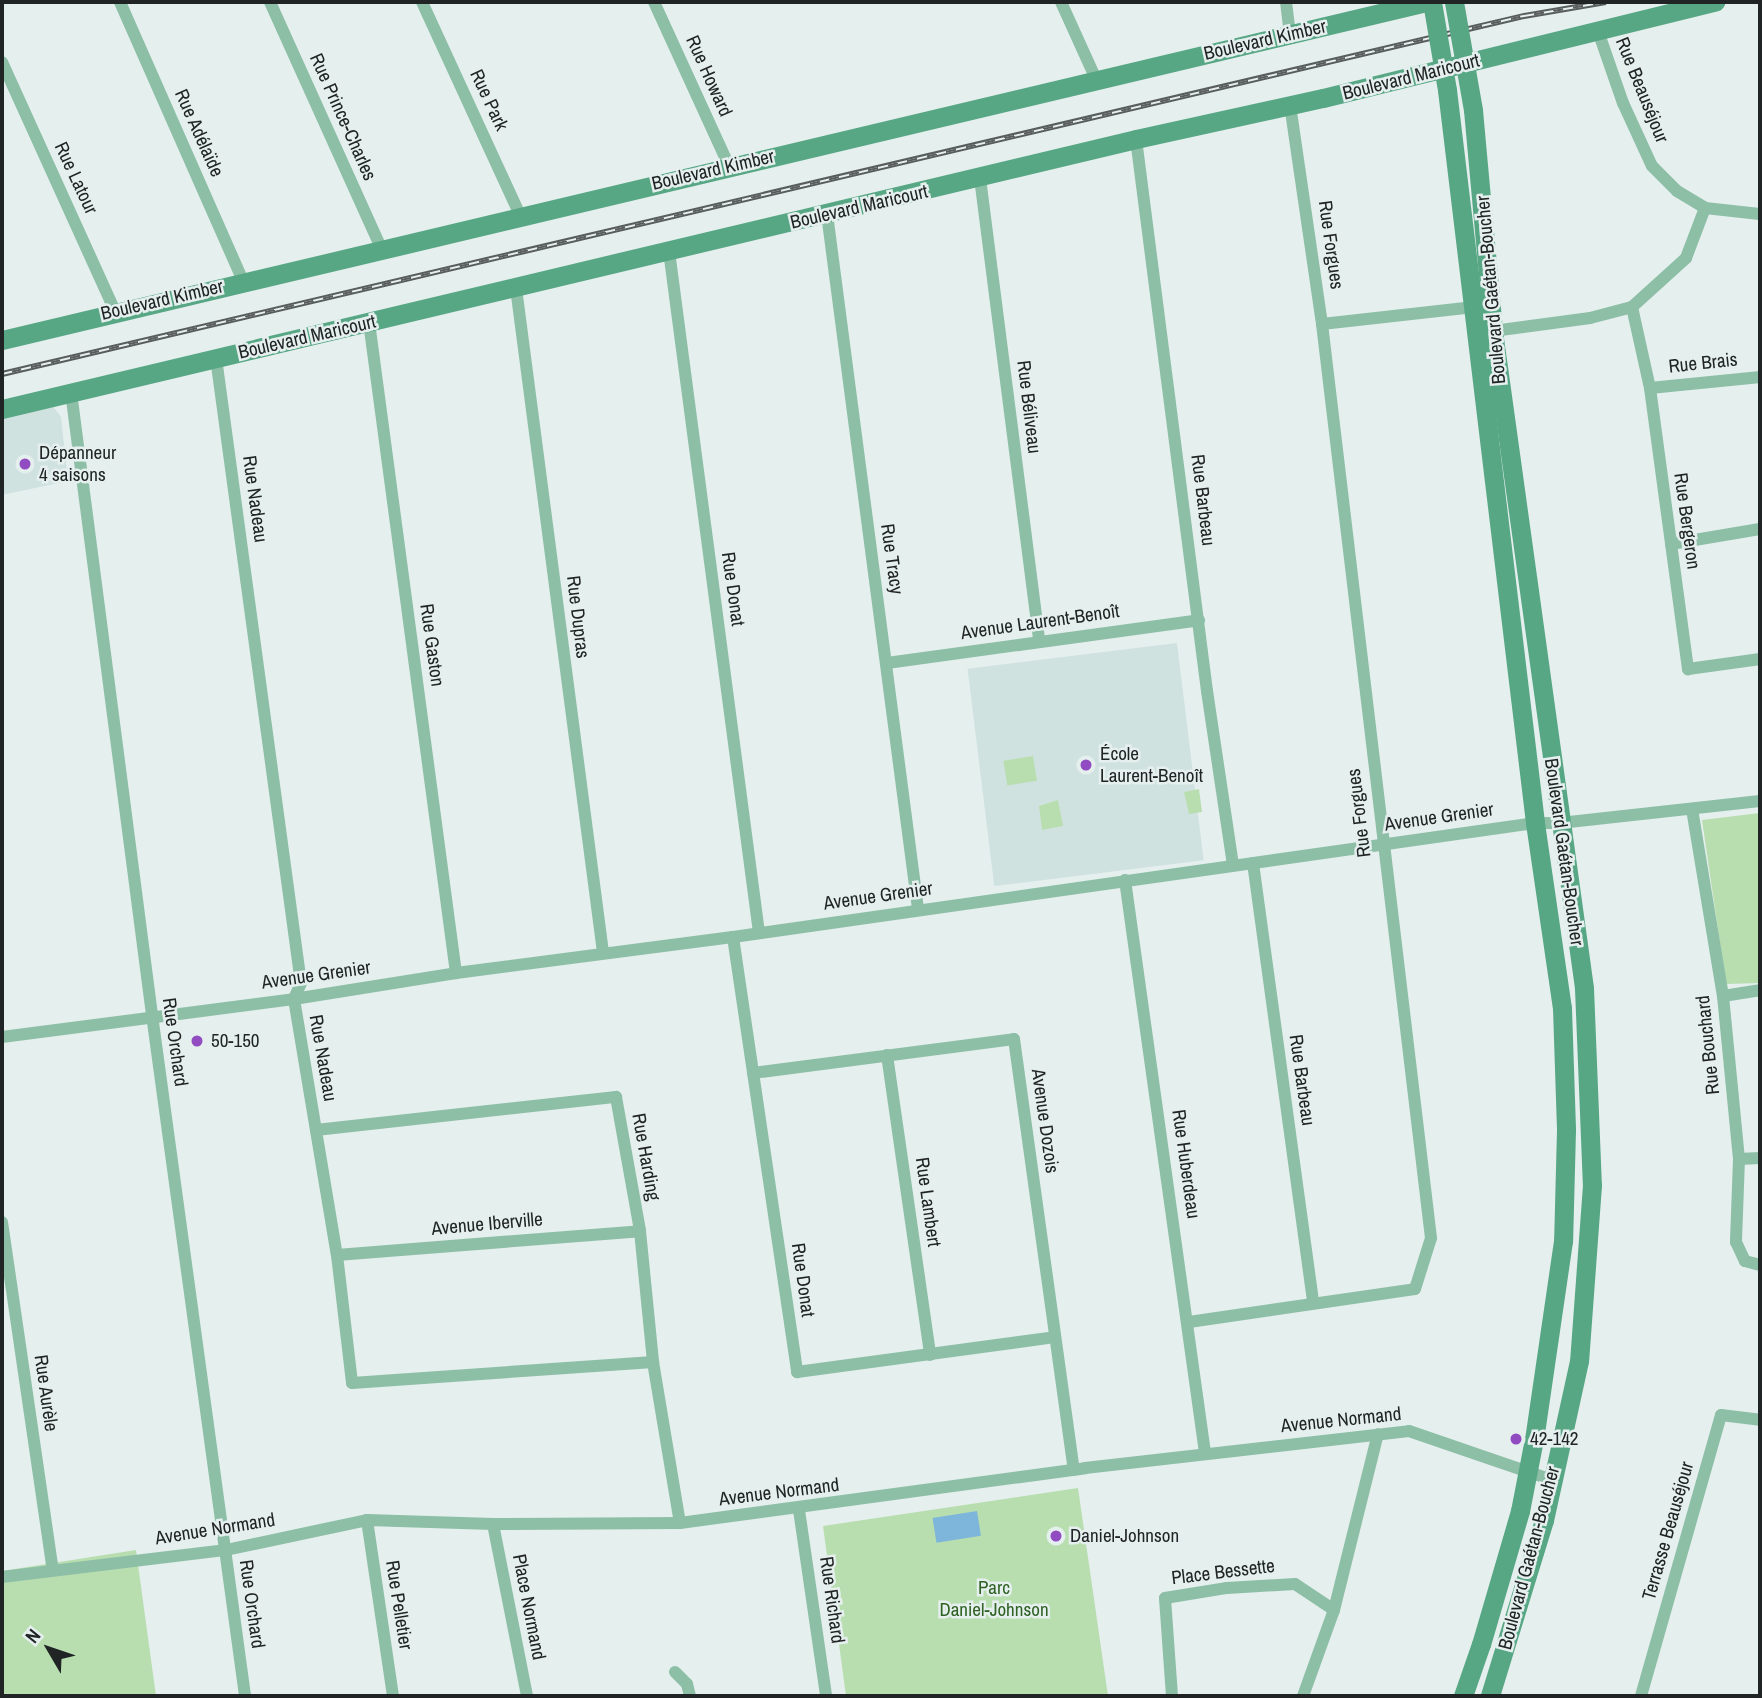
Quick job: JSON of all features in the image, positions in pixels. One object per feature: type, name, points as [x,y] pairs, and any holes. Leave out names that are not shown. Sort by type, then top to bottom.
[{"type":"main road","name":"Boulevard Kimber","points":[[2,340],[115,311],[1426,2]]},
{"type":"main road","name":"Boulevard Gaétan-Boucher","points":[[1433,2],[1461,190],[1535,823],[1562,1008],[1566,1130],[1563,1241],[1535,1439],[1520,1511],[1463,1696]]},
{"type":"main road","name":"Boulevard Gaétan-Boucher","points":[[1454,2],[1482,190],[1493,331],[1584,988],[1592,1185],[1579,1361],[1544,1520],[1490,1696]]},
{"type":"main road","name":"Boulevard Maricourt","points":[[2,409],[1715,2]]},
{"type":"street","name":"Rue Adélaïde","points":[[120,2],[243,281]]},
{"type":"street","name":"Rue Prince-Charles","points":[[270,2],[381,248]]},
{"type":"street","name":"Rue Park","points":[[422,2],[520,215]]},
{"type":"street","name":"Rue Howard","points":[[654,2],[729,166]]},
{"type":"street","points":[[1061,2],[1096,79]]},
{"type":"street","points":[[1286,2],[1290,34]]},
{"type":"street","name":"Rue Beauséjour","points":[[1598,31],[1623,103],[1653,166],[1677,191],[1706,208],[1760,214]]},
{"type":"street","name":"Rue Latour","points":[[2,62],[115,311]]},
{"type":"street","name":"Rue Forgues","points":[[1189,1322],[1313,1301],[1415,1289],[1431,1238],[1382,845],[1322,324],[1290,104]]},
{"type":"street","name":"Rue Barbeau","points":[[1136,139],[1233,865]]},
{"type":"street","name":"Rue Béliveau","points":[[980,178],[1039,641]]},
{"type":"street","points":[[1493,331],[1590,318],[1632,307],[1686,258],[1706,208]]},
{"type":"street","name":"Rue Tracy","points":[[827,214],[918,909]]},
{"type":"street","name":"Rue Donat","points":[[669,251],[759,933]]},
{"type":"street","name":"Rue Dupras","points":[[516,288],[603,952]]},
{"type":"street","points":[[1322,324],[1474,307]]},
{"type":"street","name":"Rue Bergeron","points":[[1632,307],[1650,388],[1688,669],[1760,659]]},
{"type":"street","name":"Rue Gaston","points":[[369,322],[456,972]]},
{"type":"street","name":"Rue Nadeau","points":[[216,358],[301,983],[294,999],[337,1255],[352,1383],[653,1362]]},
{"type":"street","name":"Rue Brais","points":[[1650,388],[1760,377]]},
{"type":"street","name":"Rue Orchard","points":[[71,392],[152,1015],[245,1696]]},
{"type":"street","points":[[1671,544],[1760,529]]},
{"type":"street","name":"Avenue Laurent-Benoît","points":[[887,663],[1199,620]]},
{"type":"street","name":"Avenue Grenier","points":[[2,1037],[152,1015],[294,999],[456,972],[733,937],[1535,823],[1560,823],[1760,802]]},
{"type":"street","name":"Rue Bouchard","points":[[1692,809],[1723,996],[1739,1158],[1736,1242],[1745,1261],[1760,1265]]},
{"type":"street","name":"Rue Barbeau","points":[[1253,863],[1313,1301]]},
{"type":"street","name":"Rue Huberdeau","points":[[1125,880],[1189,1322],[1205,1453]]},
{"type":"street","name":"Rue Donat","points":[[733,937],[797,1372],[1055,1337]]},
{"type":"street","points":[[1723,996],[1760,990]]},
{"type":"street","name":"Avenue Dozois","points":[[753,1073],[1014,1039],[1074,1469]]},
{"type":"street","name":"Rue Lambert","points":[[887,1055],[930,1355]]},
{"type":"street","name":"Rue Harding","points":[[316,1130],[615,1097],[640,1231],[653,1362],[680,1524]]},
{"type":"street","points":[[1739,1158],[1760,1158]]},
{"type":"street","name":"Rue Aurèle","points":[[2,1222],[52,1570]]},
{"type":"street","name":"Avenue Iberville","points":[[337,1255],[640,1231]]},
{"type":"street","name":"Terrasse Beauséjour","points":[[1641,1696],[1721,1415],[1760,1420]]},
{"type":"street","name":"Avenue Normand","points":[[2,1577],[226,1550],[366,1520],[493,1524],[680,1524],[799,1510],[1074,1469],[1409,1431],[1552,1480]]},
{"type":"street","points":[[1303,1696],[1334,1610],[1378,1434]]},
{"type":"street","name":"Rue Richard","points":[[799,1510],[826,1696]]},
{"type":"street","name":"Rue Pelletier","points":[[366,1520],[393,1696]]},
{"type":"street","name":"Place Normand","points":[[493,1524],[527,1696]]},
{"type":"street","name":"Place Bessette","points":[[1172,1696],[1165,1598],[1227,1588],[1295,1584],[1334,1610]]},
{"type":"street","points":[[675,1672],[687,1684],[690,1696]]},
{"type":"shaded area","points":[[53,406],[61,417],[68,481],[2,495],[2,416]]},
{"type":"shaded area","name":"École Laurent-Benoît","points":[[1177,643],[1204,860],[994,886],[968,669]]},
{"type":"green space","points":[[1033,756],[1037,781],[1007,785],[1003,761]]},
{"type":"green space","points":[[1199,789],[1202,812],[1189,814],[1184,792]]},
{"type":"green space","points":[[1058,800],[1063,826],[1042,830],[1039,806]]},
{"type":"green space","points":[[1760,813],[1760,983],[1726,984],[1702,820]]},
{"type":"green space","name":"Parc Daniel-Johnson","points":[[1078,1488],[1108,1696],[846,1696],[823,1526]]},
{"type":"green space","points":[[136,1550],[156,1696],[2,1696],[2,1571]]},
{"type":"water","points":[[977,1511],[981,1536],[936,1543],[933,1518]]},
{"type":"railway","points":[[2,374],[1524,16],[1606,2]]},
{"type":"place","name":"Dépanneur 4 saisons","points":[[25,464]]},
{"type":"place","name":"École Laurent-Benoît","points":[[1086,765]]},
{"type":"place","name":"50-150","points":[[197,1041]]},
{"type":"place","name":"42-142","points":[[1516,1439]]},
{"type":"place","name":"Daniel-Johnson","points":[[1056,1536]]}]
